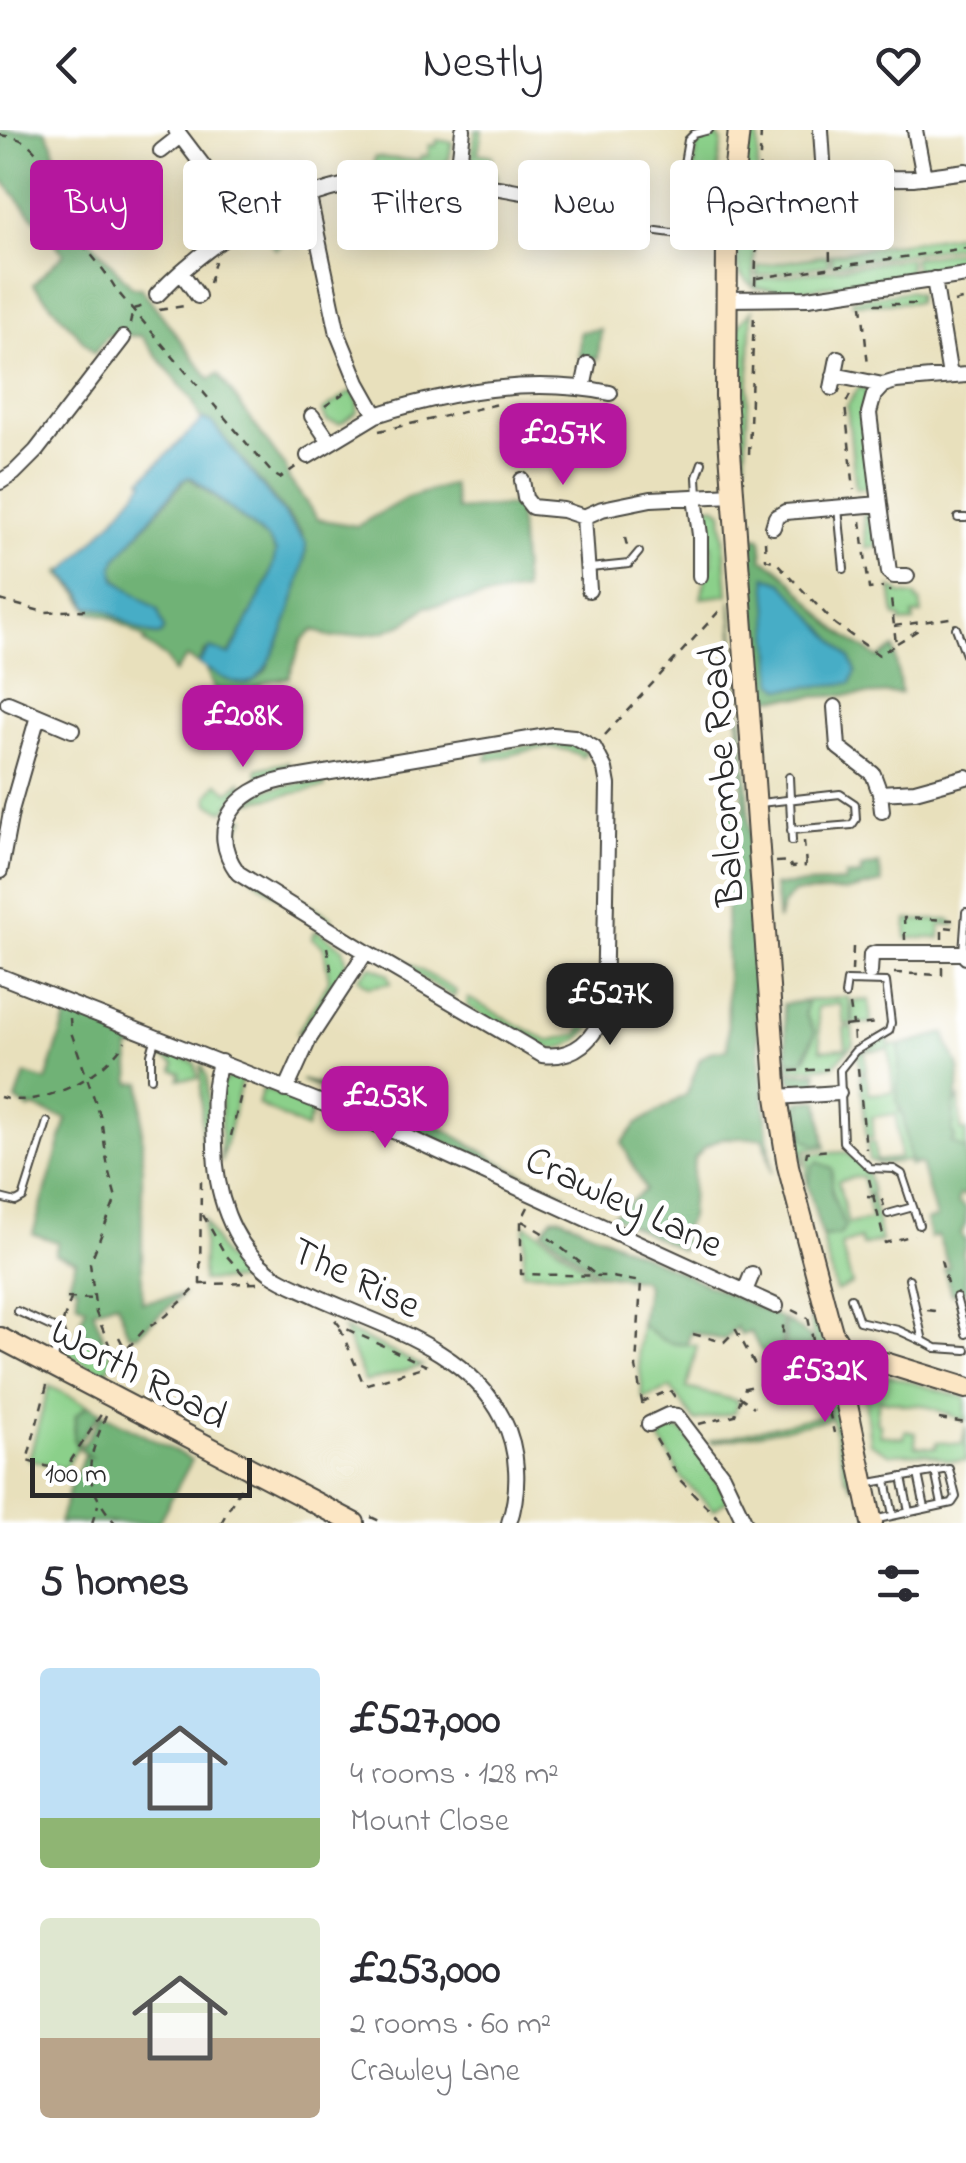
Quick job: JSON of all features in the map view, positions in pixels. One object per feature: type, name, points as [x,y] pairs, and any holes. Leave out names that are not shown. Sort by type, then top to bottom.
[{"type":"main road","name":"Balcombe Road","points":[[735,160],[739,130]]},
{"type":"main road","name":"Balcombe Road","points":[[726,250],[733,495],[777,1098],[788,1166],[827,1314],[850,1364],[847,1406],[871,1521]]},
{"type":"main road","name":"Worth Road","points":[[0,1338],[49,1374],[98,1389],[354,1523]]},
{"type":"main road","points":[[850,1364],[885,1362],[966,1388]]},
{"type":"street","points":[[460,160],[463,130]]},
{"type":"street","points":[[821,130],[823,160]]},
{"type":"street","points":[[914,130],[924,177]]},
{"type":"street","points":[[160,151],[178,133],[199,160]]},
{"type":"street","points":[[894,181],[966,171]]},
{"type":"street","points":[[317,235],[338,334],[376,415]]},
{"type":"street","points":[[157,295],[212,250]]},
{"type":"street","points":[[181,272],[198,296]]},
{"type":"street","points":[[725,299],[754,306],[966,274]]},
{"type":"street","points":[[934,279],[950,376]]},
{"type":"street","points":[[0,482],[36,451],[123,338]]},
{"type":"street","points":[[838,358],[833,381],[876,384],[966,375]]},
{"type":"street","points":[[583,388],[588,364]]},
{"type":"street","points":[[876,384],[869,414],[889,572],[907,576]]},
{"type":"street","points":[[308,456],[376,415],[439,398],[536,386],[610,393]]},
{"type":"street","points":[[312,416],[329,442]]},
{"type":"street","points":[[522,480],[525,498],[532,507],[584,517],[652,498],[733,495]]},
{"type":"street","points":[[696,497],[700,576]]},
{"type":"street","points":[[773,527],[776,517],[786,512],[880,504]]},
{"type":"street","points":[[584,517],[590,590]]},
{"type":"street","points":[[8,703],[72,730]]},
{"type":"street","points":[[834,708],[838,746],[873,774],[882,811]]},
{"type":"street","points":[[0,871],[21,770],[38,716]]},
{"type":"street","points":[[553,735],[574,737],[594,748],[608,785],[604,998],[597,1029],[583,1045],[565,1054],[542,1055],[247,880],[232,864],[226,842],[228,821],[246,794],[283,780],[553,735]]},
{"type":"street","points":[[880,793],[937,786],[966,776]]},
{"type":"street","points":[[286,1090],[309,1039],[366,952]]},
{"type":"street","points":[[870,972],[872,954],[964,955]]},
{"type":"street","name":"Crawley Lane","points":[[0,976],[403,1134],[776,1306]]},
{"type":"street","name":"The Rise","points":[[221,1062],[214,1085],[217,1181],[236,1232],[270,1273],[450,1358],[479,1381],[500,1412],[514,1447],[516,1486],[509,1523]]},
{"type":"street","points":[[777,1098],[838,1093]]},
{"type":"street","points":[[745,1291],[752,1274]]},
{"type":"street","points":[[648,1424],[672,1414],[687,1426],[722,1475],[745,1523]]},
{"type":"lane","points":[[685,160],[688,140],[709,130]]},
{"type":"lane","points":[[658,230],[670,232]]},
{"type":"lane","points":[[696,497],[702,463]]},
{"type":"lane","points":[[837,507],[844,570]]},
{"type":"lane","points":[[588,568],[629,564],[638,552]]},
{"type":"lane","points":[[956,628],[966,655]]},
{"type":"lane","points":[[788,777],[792,841]]},
{"type":"lane","points":[[757,803],[840,794],[855,804],[856,820],[852,826],[791,830]]},
{"type":"lane","points":[[964,955],[966,912]]},
{"type":"lane","points":[[845,995],[846,981],[886,982],[891,1023],[889,1031],[855,1051],[840,1070],[842,1134],[847,1148],[864,1163],[878,1170],[898,1170],[905,1178],[918,1225]]},
{"type":"lane","points":[[151,1078],[151,1054],[157,1036]]},
{"type":"lane","points":[[0,1198],[16,1202],[22,1198],[47,1122]]},
{"type":"lane","points":[[888,1214],[913,1207]]},
{"type":"lane","points":[[908,1279],[923,1342]]},
{"type":"lane","points":[[956,1297],[966,1334]]},
{"type":"lane","points":[[851,1298],[859,1321],[906,1332],[944,1350],[966,1350]]},
{"type":"lane","points":[[18,1311],[60,1331],[62,1338],[49,1374]]},
{"type":"lane","points":[[864,1484],[946,1469],[951,1472],[955,1501],[871,1521]]},
{"type":"lane","points":[[935,1471],[942,1505]]},
{"type":"lane","points":[[918,1474],[925,1508]]},
{"type":"lane","points":[[902,1477],[909,1512]]},
{"type":"lane","points":[[886,1480],[893,1515]]},
{"type":"path","points":[[748,468],[761,130]]},
{"type":"path","points":[[0,135],[18,138],[31,146],[40,158],[57,210],[104,268],[117,291],[272,473],[280,478],[308,456]]},
{"type":"path","points":[[755,278],[966,248]]},
{"type":"path","points":[[830,250],[830,267]]},
{"type":"path","points":[[132,309],[157,295]]},
{"type":"path","points":[[851,306],[939,304],[966,299]]},
{"type":"path","points":[[862,305],[876,384]]},
{"type":"path","points":[[754,306],[768,314]]},
{"type":"path","points":[[123,338],[132,309]]},
{"type":"path","points":[[312,416],[358,383]]},
{"type":"path","points":[[372,433],[509,402]]},
{"type":"path","points":[[773,527],[774,534],[764,534],[766,558],[776,562],[850,636],[879,655],[920,629],[920,624]]},
{"type":"path","points":[[855,568],[866,567]]},
{"type":"path","points":[[896,644],[889,586],[908,584],[907,576]]},
{"type":"path","points":[[594,748],[731,598]]},
{"type":"path","points":[[0,600],[44,612],[85,610]]},
{"type":"path","points":[[894,626],[955,618]]},
{"type":"path","points":[[761,863],[788,861],[791,867],[808,866],[804,829]]},
{"type":"path","points":[[905,954],[904,918],[951,918],[963,928]]},
{"type":"path","points":[[323,926],[337,994]]},
{"type":"path","points":[[845,995],[850,995],[866,1141],[864,1163]]},
{"type":"path","points":[[71,1002],[71,1032],[101,1118],[116,1198],[90,1262],[96,1314],[116,1361]]},
{"type":"path","points":[[844,1026],[891,1023]]},
{"type":"path","points":[[0,1097],[14,1102],[30,1101],[58,1092],[120,1050],[134,1026]]},
{"type":"path","points":[[775,1072],[840,1070]]},
{"type":"path","points":[[228,1147],[246,1072]]},
{"type":"path","points":[[858,1073],[866,1072]]},
{"type":"path","points":[[866,1141],[874,1140]]},
{"type":"path","points":[[805,1164],[806,1152],[847,1148]]},
{"type":"path","points":[[200,1284],[201,1180],[217,1181]]},
{"type":"path","points":[[867,1196],[881,1198],[888,1214]]},
{"type":"path","points":[[202,1213],[225,1254],[251,1283]]},
{"type":"path","points":[[597,1276],[521,1221],[521,1274],[597,1276],[641,1282]]},
{"type":"path","points":[[941,1260],[951,1298],[956,1297]]},
{"type":"path","points":[[98,1389],[126,1350],[200,1284],[262,1282],[270,1273]]},
{"type":"path","points":[[60,1331],[69,1299],[94,1299]]},
{"type":"path","points":[[693,1334],[724,1342],[736,1330],[756,1367],[760,1367],[783,1358],[784,1307],[808,1318],[827,1314]]},
{"type":"path","points":[[335,1320],[364,1385],[437,1366]]},
{"type":"path","points":[[340,1326],[426,1366]]},
{"type":"path","points":[[119,1337],[126,1350]]},
{"type":"path","points":[[687,1426],[735,1415],[745,1388],[774,1382],[770,1364]]},
{"type":"path","points":[[49,1374],[26,1460],[64,1471],[105,1412],[89,1458],[92,1487],[115,1523]]},
{"type":"path","points":[[741,1396],[754,1407]]},
{"type":"path","points":[[939,1419],[966,1422]]},
{"type":"path","points":[[76,1452],[89,1458]]},
{"type":"path","points":[[221,1523],[242,1483]]},
{"type":"path","points":[[92,1523],[99,1503]]},
{"type":"green space","points":[[0,130],[45,130],[56,160],[30,160],[30,213],[0,177]]},
{"type":"green space","points":[[476,130],[482,130],[478,153],[492,156],[492,160],[473,160]]},
{"type":"green space","points":[[747,130],[759,130],[758,160],[745,160]]},
{"type":"green space","points":[[707,134],[715,134],[722,142],[719,160],[695,160],[697,142]]},
{"type":"green space","points":[[437,140],[452,142],[449,159],[419,160],[428,156],[429,145],[436,146]]},
{"type":"green space","points":[[966,233],[966,245],[832,265],[831,254],[894,250],[894,244]]},
{"type":"green space","points":[[61,250],[99,250],[132,287],[141,288],[210,379],[218,374],[318,519],[357,526],[407,498],[452,484],[457,510],[518,505],[524,591],[426,607],[408,622],[383,632],[332,638],[314,630],[302,640],[289,677],[241,694],[215,691],[205,668],[237,682],[252,681],[266,670],[302,571],[306,551],[302,533],[211,422],[200,418],[192,400],[141,336],[108,335],[94,353],[33,284],[64,254]]},
{"type":"green space","points":[[738,250],[754,250],[753,287],[740,274]]},
{"type":"green space","points":[[966,250],[966,267],[921,274],[920,270],[915,271],[913,258]]},
{"type":"green space","points":[[828,255],[828,265],[757,276],[758,266]]},
{"type":"green space","points":[[909,258],[910,272],[906,275],[794,291],[756,288],[757,280]]},
{"type":"green space","points":[[909,291],[918,294],[917,302],[853,304],[852,300]]},
{"type":"green space","points":[[752,311],[743,511],[736,331]]},
{"type":"green space","points":[[601,329],[598,359],[579,356],[580,332]]},
{"type":"green space","points":[[859,387],[867,390],[863,420],[871,487],[856,489],[847,406]]},
{"type":"green space","points":[[352,391],[358,401],[357,412],[340,424],[327,421],[322,411]]},
{"type":"green space","points":[[188,477],[269,540],[277,556],[265,588],[229,655],[213,649],[205,651],[198,664],[187,657],[174,673],[166,658],[144,643],[146,640],[114,619],[89,611],[79,593],[59,573],[62,570],[83,594],[89,607],[108,611],[142,631],[160,635],[164,630],[153,609],[121,583],[113,568],[117,558]]},
{"type":"green space","points":[[701,506],[715,506],[722,511],[728,595],[701,598],[712,564]]},
{"type":"green space","points":[[863,512],[874,518],[877,546],[866,548]]},
{"type":"green space","points":[[755,537],[761,538],[763,560],[790,579],[837,630],[878,658],[894,648],[901,693],[761,699],[749,558]]},
{"type":"green space","points":[[891,587],[920,601],[922,614],[913,615],[914,622],[901,623],[900,617],[895,617]]},
{"type":"green space","points":[[731,599],[748,791],[757,1025],[772,1173],[764,1138],[722,1138],[705,1147],[694,1159],[690,1217],[681,1235],[686,1245],[681,1250],[612,1216],[645,1190],[622,1143],[637,1124],[687,1094],[700,1059],[710,1052],[728,1049],[725,815],[744,812]]},
{"type":"green space","points":[[552,742],[571,744],[586,753],[582,757],[572,751],[548,748],[487,760],[489,752]]},
{"type":"green space","points":[[288,762],[290,773],[258,779],[257,769]]},
{"type":"green space","points":[[323,780],[325,787],[245,803],[269,789]]},
{"type":"green space","points":[[241,781],[243,787],[224,811],[209,804],[208,796],[218,783],[229,792]]},
{"type":"green space","points":[[236,816],[245,818],[238,842],[248,867],[332,918],[328,924],[258,882],[244,868],[234,853],[231,835]]},
{"type":"green space","points":[[879,864],[882,883],[848,891],[793,893],[778,920],[774,886],[845,882],[845,876],[861,875],[861,868]]},
{"type":"green space","points":[[907,920],[950,920],[955,925],[941,925],[940,938],[906,938]]},
{"type":"green space","points":[[316,930],[343,948],[347,964],[304,1032],[297,1033],[329,981],[324,947],[312,938]]},
{"type":"green space","points":[[385,949],[456,991],[454,997],[385,956]]},
{"type":"green space","points":[[371,966],[388,974],[391,983],[369,987],[358,978]]},
{"type":"green space","points":[[848,997],[852,1024],[844,1024],[841,1004],[817,1007],[821,1050],[846,1048],[844,1028],[852,1027],[853,1044],[833,1066],[789,1069],[788,1059],[793,1062],[807,1057],[815,1032],[805,1014],[807,1001]]},
{"type":"green space","points":[[468,998],[548,1041],[578,1034],[590,1017],[592,999],[598,1003],[584,1034],[561,1047],[547,1048],[505,1030],[467,1005]]},
{"type":"green space","points":[[869,1000],[871,1023],[854,1024],[852,1001]]},
{"type":"green space","points":[[807,1001],[805,1014],[815,1032],[803,1061],[793,1062],[788,1059],[783,1004]]},
{"type":"green space","points":[[68,1012],[141,1041],[141,1047],[129,1048],[131,1083],[142,1083],[142,1302],[182,1295],[137,1335],[128,1334],[117,1302],[93,1310],[102,1333],[96,1342],[77,1329],[86,1307],[77,1302],[77,1286],[69,1283],[76,1261],[55,1254],[58,1242],[33,1234],[67,1119],[32,1107],[30,1110],[16,1100],[25,1074],[46,1081]]},
{"type":"green space","points":[[945,1033],[960,1076],[952,1131],[955,1138],[951,1142],[966,1150],[966,1196],[959,1195],[958,1203],[966,1208],[961,1234],[966,1242],[966,1290],[951,1294],[944,1269],[949,1267],[938,1236],[930,1238],[926,1221],[936,1218],[921,1164],[912,1163],[909,1157],[903,1115],[897,1102],[900,1045]]},
{"type":"green space","points":[[888,1038],[889,1046],[900,1045],[899,1111],[903,1115],[909,1157],[921,1163],[910,1166],[908,1161],[878,1164],[869,1160],[867,1143],[874,1142],[876,1161],[900,1158],[896,1114],[872,1117],[873,1138],[867,1139],[860,1074],[866,1074],[869,1094],[893,1092],[889,1049],[865,1051],[866,1071],[860,1071],[858,1053]]},
{"type":"green space","points":[[157,1047],[195,1063],[198,1078],[179,1079],[181,1073],[173,1070],[175,1064],[155,1053]]},
{"type":"green space","points":[[201,1064],[207,1077],[209,1144],[202,1145]]},
{"type":"green space","points":[[817,1072],[816,1089],[798,1087],[789,1073]]},
{"type":"green space","points":[[234,1075],[242,1078],[221,1163],[221,1084]]},
{"type":"green space","points":[[301,1080],[394,1104],[420,1115],[514,1170],[567,1195]]},
{"type":"green space","points":[[263,1088],[314,1107],[306,1129],[258,1104]]},
{"type":"green space","points":[[959,1098],[966,1150],[951,1145],[954,1105]]},
{"type":"green space","points":[[819,1100],[825,1144],[815,1145],[804,1138],[801,1101]]},
{"type":"green space","points":[[801,1101],[821,1145],[826,1148],[806,1149],[803,1167],[792,1105]]},
{"type":"green space","points":[[846,1152],[867,1171],[872,1193],[867,1195],[862,1176],[838,1181],[848,1224],[871,1219],[867,1197],[872,1196],[881,1241],[862,1246],[860,1239],[841,1245],[852,1284],[836,1292],[822,1237],[840,1235],[831,1169],[818,1162],[812,1166],[808,1186],[806,1176],[809,1154]]},
{"type":"green space","points":[[818,1162],[832,1169],[832,1194],[845,1227],[840,1235],[822,1237],[808,1186],[812,1166]]},
{"type":"green space","points":[[560,1217],[782,1319],[782,1356],[771,1359],[759,1348],[751,1332],[741,1335],[736,1327],[724,1340],[691,1332],[687,1344],[657,1337],[641,1324],[646,1286],[643,1280],[599,1274],[543,1231],[552,1218]]},
{"type":"green space","points":[[204,1220],[222,1254],[244,1280],[202,1281]]},
{"type":"green space","points":[[525,1225],[540,1233],[593,1274],[523,1272]]},
{"type":"green space","points":[[816,1319],[833,1358],[834,1393],[853,1488],[845,1476],[810,1321]]},
{"type":"green space","points":[[785,1320],[810,1337],[814,1354],[785,1360]]},
{"type":"green space","points":[[641,1324],[661,1337],[697,1346],[687,1388],[738,1401],[734,1413],[695,1421],[671,1388],[643,1399],[638,1351]]},
{"type":"green space","points":[[343,1329],[422,1366],[365,1382]]},
{"type":"green space","points":[[85,1332],[87,1337],[98,1339],[102,1333],[113,1361],[104,1373],[62,1352],[66,1344],[78,1345]]},
{"type":"green space","points":[[814,1354],[829,1419],[710,1441],[824,1415],[811,1355]]},
{"type":"green space","points":[[881,1376],[966,1398],[966,1421],[924,1405],[879,1400],[876,1422],[880,1423],[880,1435],[904,1438],[905,1431],[916,1433],[915,1446],[936,1448],[937,1442],[962,1444],[966,1426],[966,1461],[925,1453],[891,1454],[870,1443],[864,1392],[867,1385]]},
{"type":"green space","points":[[49,1386],[88,1405],[76,1415],[73,1438],[80,1444],[64,1469],[29,1459]]},
{"type":"green space","points":[[88,1405],[101,1412],[76,1445],[76,1415]]},
{"type":"green space","points":[[103,1414],[192,1460],[158,1523],[59,1523],[84,1457],[90,1457],[80,1450]]},
{"type":"green space","points":[[673,1429],[684,1432],[729,1499],[714,1510],[683,1480],[659,1437]]},
{"type":"water","points":[[202,420],[211,422],[306,542],[288,620],[269,662],[248,683],[229,680],[198,664],[210,648],[230,655],[269,579],[276,552],[269,540],[193,478],[182,481],[117,558],[113,568],[116,580],[158,610],[164,630],[160,635],[142,631],[107,611],[88,607],[83,594],[63,573],[112,521],[144,482],[142,479]]},
{"type":"water","points":[[766,576],[783,583],[850,658],[856,671],[851,683],[782,689],[774,682]]}]
